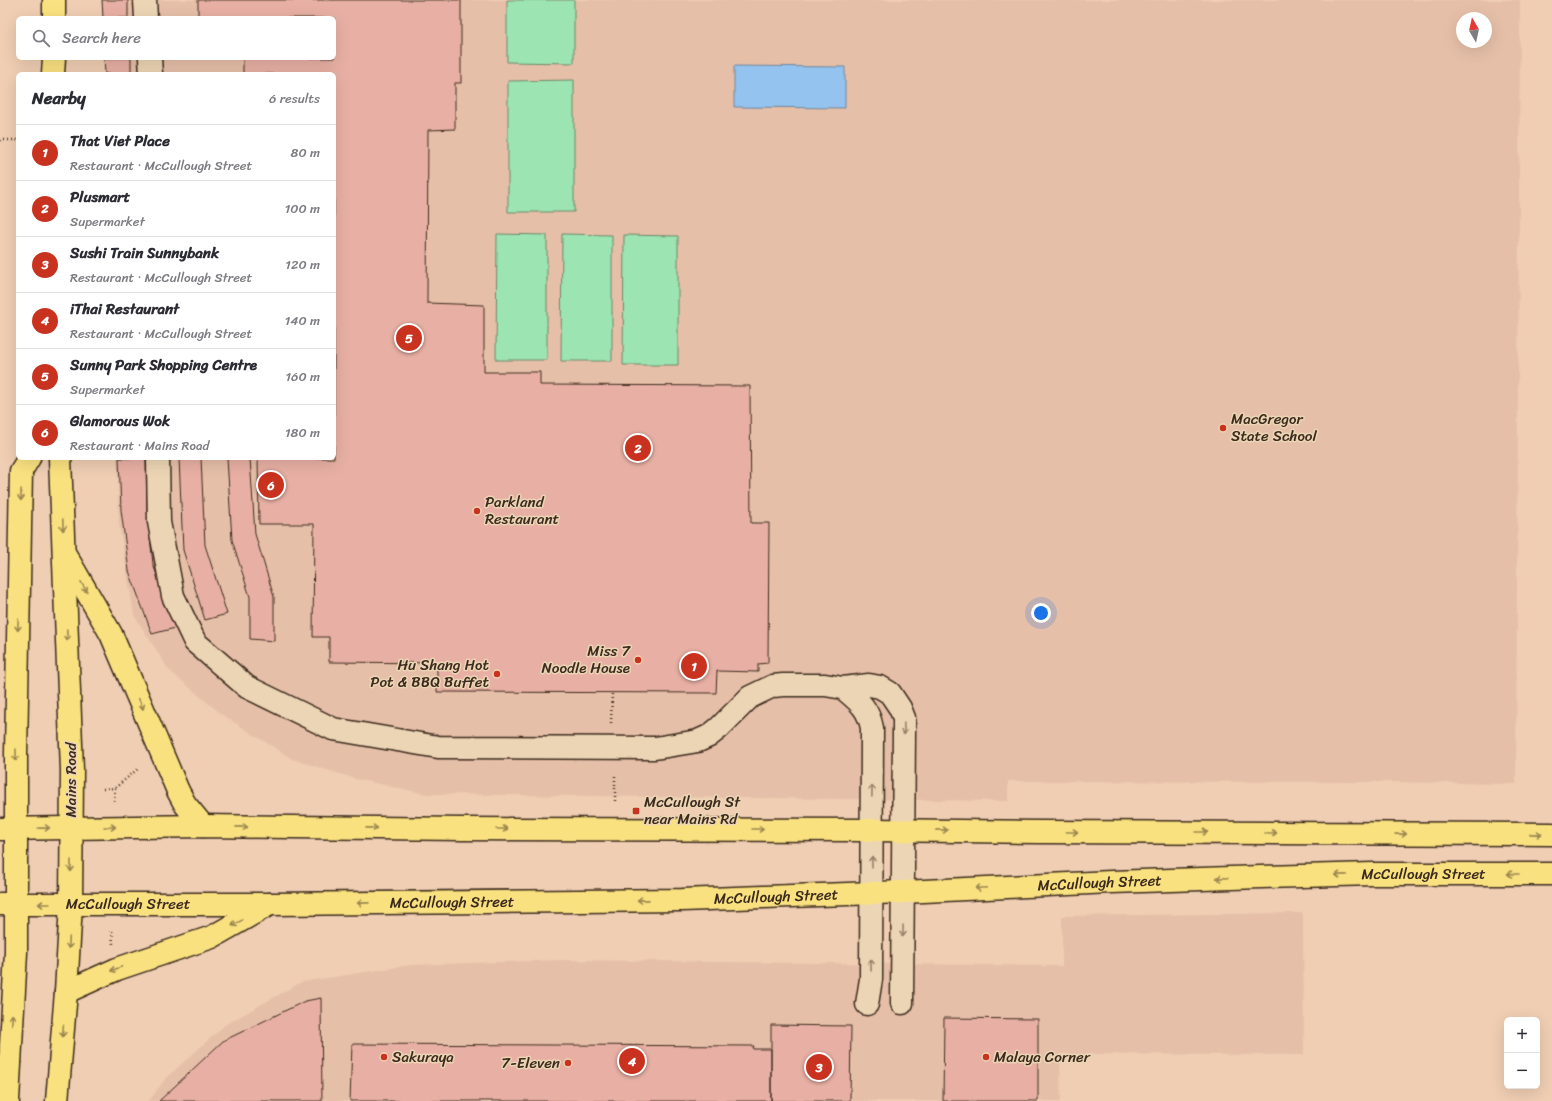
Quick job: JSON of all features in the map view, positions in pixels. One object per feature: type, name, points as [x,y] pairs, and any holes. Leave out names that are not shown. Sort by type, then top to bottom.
[{"type":"main road","points":[[54,0],[54,16]]},
{"type":"main road","points":[[53,72],[54,60]]},
{"type":"main road","points":[[8,1101],[16,968],[8,904],[8,829],[16,754],[21,471],[28,460]]},
{"type":"main road","name":"Mains Road","points":[[57,1101],[66,992],[71,904],[72,770],[60,460]]},
{"type":"main road","points":[[64,554],[111,634],[178,791],[185,804],[203,826]]},
{"type":"main road","points":[[8,829],[203,826],[462,829],[1552,834]]},
{"type":"main road","name":"McCullough Street","points":[[8,904],[271,904],[682,900],[872,894],[1104,882],[1253,877],[1373,874],[1552,874]]},
{"type":"main road","points":[[66,992],[117,969],[212,937],[271,904]]},
{"type":"lane","points":[[145,0],[146,16]]},
{"type":"lane","points":[[150,60],[151,72]]},
{"type":"lane","points":[[158,460],[159,522],[173,596],[195,642],[248,687],[333,728],[438,747],[655,748],[692,742],[709,736],[750,697],[773,686],[825,685],[843,688],[869,685],[880,687],[890,694],[900,708],[904,718],[904,892],[902,1003]]},
{"type":"lane","points":[[843,688],[862,703],[871,724],[872,894],[871,980],[868,1004]]},
{"type":"path","points":[[0,140],[16,140]]},
{"type":"path","points":[[611,728],[612,693]]},
{"type":"path","points":[[103,788],[114,788],[144,764]]},
{"type":"path","points":[[615,770],[615,801]]},
{"type":"path","points":[[114,788],[114,802]]},
{"type":"path","points":[[112,924],[113,945]]},
{"type":"shaded area","name":"MacGregor State School","points":[[102,0],[1520,0],[1516,784],[1384,782],[1008,781],[1008,801],[426,794],[356,779],[292,759],[221,714],[169,670],[134,615],[119,524],[117,460],[336,460],[336,72],[105,72],[104,60],[336,60],[336,16],[103,16]]},
{"type":"shaded area","points":[[1303,913],[1304,1055],[1060,1054],[1061,1101],[149,1101],[165,1079],[225,1025],[301,982],[411,965],[562,960],[1062,966],[1062,916]]},
{"type":"green space","points":[[507,0],[574,0],[574,63],[507,62]]},
{"type":"green space","points":[[574,80],[574,212],[508,212],[508,81]]},
{"type":"green space","points":[[497,234],[547,235],[547,360],[496,360]]},
{"type":"green space","points":[[562,234],[612,235],[612,361],[561,361]]},
{"type":"green space","points":[[624,235],[678,236],[678,365],[623,365]]},
{"type":"water","points":[[734,66],[845,67],[845,108],[734,107]]},
{"type":"building","points":[[102,0],[128,0],[128,16],[103,16]]},
{"type":"building","points":[[198,0],[461,0],[461,83],[455,83],[455,129],[428,130],[427,303],[484,305],[484,372],[540,372],[540,385],[750,386],[751,523],[769,523],[768,663],[758,664],[758,672],[717,671],[716,693],[437,692],[437,663],[329,662],[329,637],[313,637],[314,524],[259,524],[258,460],[336,460],[336,72],[243,72],[243,60],[336,60],[336,16],[198,16]]},
{"type":"building","points":[[104,60],[131,60],[131,72],[105,72]]},
{"type":"building","points":[[119,460],[146,460],[147,510],[153,564],[175,628],[152,634],[129,571],[121,510]]},
{"type":"building","points":[[179,460],[201,460],[205,545],[227,614],[205,620],[183,550]]},
{"type":"building","points":[[227,460],[250,460],[255,534],[274,597],[274,641],[250,639],[250,597],[232,540]]},
{"type":"building","points":[[321,998],[322,1101],[159,1101],[223,1041],[305,1001]]},
{"type":"building","points":[[944,1018],[1038,1019],[1038,1101],[943,1101]]},
{"type":"building","points":[[771,1025],[851,1026],[850,1101],[771,1101]]},
{"type":"building","points":[[352,1044],[754,1046],[753,1049],[771,1049],[771,1101],[350,1101]]},
{"type":"place","name":"Sunny Park Shopping Centre","points":[[409,338]]},
{"type":"place","name":"MacGregor State School","points":[[1223,428]]},
{"type":"place","name":"Plusmart","points":[[638,448]]},
{"type":"place","name":"Glamorous Wok","points":[[271,485]]},
{"type":"place","name":"Parkland Restaurant","points":[[477,511]]},
{"type":"place","name":"Miss 7 Noodle House","points":[[638,660]]},
{"type":"place","name":"That Viet Place","points":[[694,666]]},
{"type":"place","name":"Hu Shang Hot Pot & BBQ Buffet","points":[[497,674]]},
{"type":"place","name":"McCullough St near Mains Rd","points":[[636,811]]},
{"type":"place","name":"Sakuraya","points":[[384,1057]]},
{"type":"place","name":"Malaya Corner","points":[[986,1057]]},
{"type":"place","name":"iThai Restaurant","points":[[632,1061]]},
{"type":"place","name":"7-Eleven","points":[[568,1063]]},
{"type":"place","name":"Sushi Train Sunnybank","points":[[819,1067]]}]
